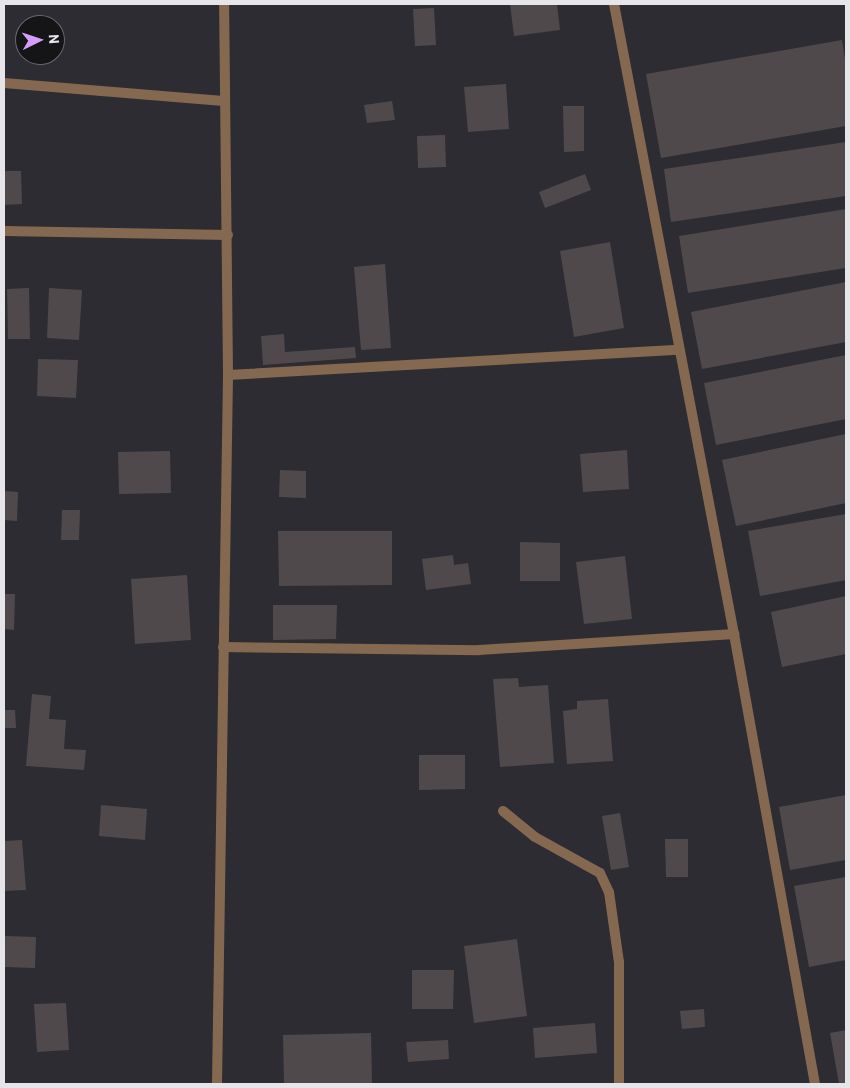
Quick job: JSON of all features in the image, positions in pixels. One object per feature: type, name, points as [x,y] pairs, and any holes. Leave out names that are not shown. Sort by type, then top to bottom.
[{"type":"street","points":[[217,1084],[222,647],[228,375],[228,235],[223,101],[224,4]]},
{"type":"street","points":[[614,4],[678,350],[734,634],[815,1084]]},
{"type":"street","points":[[4,84],[223,101]]},
{"type":"street","points":[[4,231],[228,235]]},
{"type":"street","points":[[228,375],[678,350]]},
{"type":"street","points":[[222,647],[479,650],[734,634]]},
{"type":"street","points":[[503,810],[535,837],[600,873],[609,892],[618,962],[619,1084]]},
{"type":"building","points":[[510,4],[557,4],[560,30],[514,36]]},
{"type":"building","points":[[434,8],[436,45],[415,46],[413,9]]},
{"type":"building","points":[[842,40],[846,65],[846,126],[661,158],[646,74]]},
{"type":"building","points":[[506,84],[509,129],[468,132],[464,87]]},
{"type":"building","points":[[392,101],[395,120],[367,123],[364,105]]},
{"type":"building","points":[[563,106],[584,106],[584,151],[564,152]]},
{"type":"building","points":[[445,135],[446,167],[418,168],[417,136]]},
{"type":"building","points":[[846,142],[846,196],[671,222],[664,169]]},
{"type":"building","points":[[4,171],[21,171],[22,204],[4,205]]},
{"type":"building","points":[[585,174],[591,190],[545,208],[539,192]]},
{"type":"building","points":[[846,209],[846,268],[688,293],[679,236]]},
{"type":"building","points":[[610,242],[624,328],[574,337],[560,251]]},
{"type":"building","points":[[385,264],[391,348],[361,350],[354,267]]},
{"type":"building","points":[[846,282],[846,342],[702,369],[691,312]]},
{"type":"building","points":[[29,288],[30,339],[8,339],[7,289]]},
{"type":"building","points":[[49,288],[82,290],[79,340],[47,338]]},
{"type":"building","points":[[284,334],[285,352],[355,347],[356,358],[263,365],[261,336]]},
{"type":"building","points":[[846,355],[846,419],[716,445],[704,383]]},
{"type":"building","points":[[38,359],[78,360],[76,398],[37,396]]},
{"type":"building","points":[[846,434],[846,503],[736,526],[722,460]]},
{"type":"building","points":[[627,450],[629,489],[583,492],[580,454]]},
{"type":"building","points":[[170,451],[171,493],[119,494],[118,452]]},
{"type":"building","points":[[280,470],[306,471],[306,498],[279,497]]},
{"type":"building","points":[[4,491],[18,492],[17,521],[4,520]]},
{"type":"building","points":[[62,510],[80,510],[79,540],[61,540]]},
{"type":"building","points":[[846,514],[846,580],[760,596],[748,531]]},
{"type":"building","points":[[278,531],[392,531],[392,585],[279,586]]},
{"type":"building","points":[[520,542],[560,543],[560,581],[520,581]]},
{"type":"building","points":[[453,555],[454,565],[468,563],[471,584],[426,590],[422,559]]},
{"type":"building","points":[[625,556],[632,619],[584,624],[576,562]]},
{"type":"building","points":[[187,575],[191,640],[135,644],[131,579]]},
{"type":"building","points":[[4,594],[15,594],[14,630],[4,629]]},
{"type":"building","points":[[846,596],[846,654],[782,667],[771,612]]},
{"type":"building","points":[[273,605],[337,605],[336,639],[273,640]]},
{"type":"building","points":[[518,678],[519,687],[548,685],[554,763],[500,767],[493,679]]},
{"type":"building","points":[[32,694],[51,696],[49,719],[66,720],[64,749],[86,750],[84,770],[26,766]]},
{"type":"building","points":[[608,699],[613,761],[567,764],[563,711],[577,709],[577,701]]},
{"type":"building","points":[[4,710],[15,710],[16,728],[4,728]]},
{"type":"building","points":[[419,755],[465,755],[465,789],[419,790]]},
{"type":"building","points":[[846,795],[846,860],[790,870],[779,807]]},
{"type":"building","points":[[101,805],[147,809],[145,840],[99,836]]},
{"type":"building","points":[[620,813],[629,867],[611,870],[602,816]]},
{"type":"building","points":[[665,839],[688,839],[688,877],[666,877]]},
{"type":"building","points":[[22,840],[26,890],[4,891],[4,841]]},
{"type":"building","points":[[846,877],[846,960],[809,967],[794,886]]},
{"type":"building","points":[[5,936],[36,937],[35,968],[5,967]]},
{"type":"building","points":[[517,939],[527,1016],[474,1023],[464,946]]},
{"type":"building","points":[[412,970],[454,970],[453,1009],[412,1009]]},
{"type":"building","points":[[66,1003],[69,1050],[37,1052],[34,1004]]},
{"type":"building","points":[[704,1009],[705,1027],[682,1029],[680,1011]]},
{"type":"building","points":[[595,1023],[597,1053],[535,1058],[533,1028]]},
{"type":"building","points":[[846,1030],[846,1084],[839,1084],[830,1033]]},
{"type":"building","points":[[371,1033],[372,1084],[284,1084],[283,1035]]},
{"type":"building","points":[[448,1040],[449,1059],[408,1062],[406,1042]]}]
